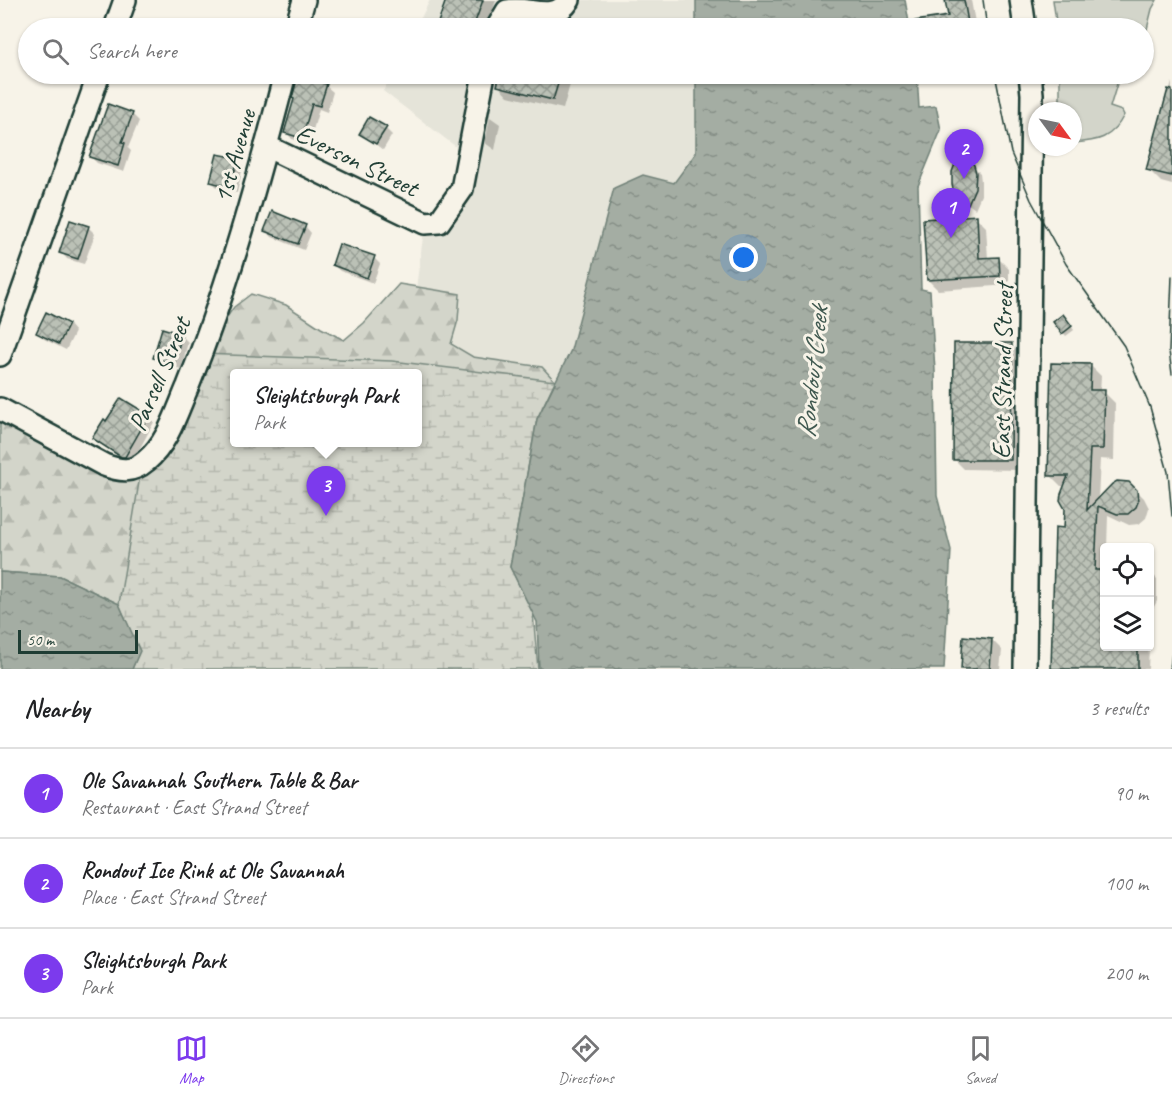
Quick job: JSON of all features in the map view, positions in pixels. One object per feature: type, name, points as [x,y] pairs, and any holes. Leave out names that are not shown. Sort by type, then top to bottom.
[{"type":"street","points":[[119,18],[125,0]]},
{"type":"street","points":[[299,18],[304,0]]},
{"type":"street","points":[[503,18],[507,11],[516,9],[544,14],[558,12],[569,0]]},
{"type":"street","points":[[1021,0],[1024,18]]},
{"type":"street","points":[[0,355],[95,84]]},
{"type":"street","name":"1st Avenue","points":[[234,254],[282,84]]},
{"type":"street","name":"Everson Street","points":[[266,146],[425,223],[439,222],[462,189],[482,84]]},
{"type":"street","name":"East Strand Street","points":[[1025,669],[1031,321],[1031,84]]},
{"type":"street","name":"Parsell Street","points":[[0,409],[104,465],[128,471],[137,467],[157,450],[172,424],[201,354],[234,254]]},
{"type":"shaded area","points":[[430,0],[696,0],[696,18],[421,18]]},
{"type":"shaded area","points":[[387,84],[696,84],[696,153],[674,183],[643,175],[571,350],[555,381],[392,361],[415,295],[425,223],[439,222],[468,156],[383,91]]},
{"type":"green space","points":[[1053,0],[1157,0],[1150,18],[1056,18]]},
{"type":"green space","points":[[1060,84],[1117,84],[1110,107],[1122,111],[1124,115],[1109,134],[1082,142],[1082,102],[1060,102]]},
{"type":"green space","points":[[399,284],[460,294],[458,320],[451,344],[473,357],[542,367],[555,381],[537,419],[422,376],[422,369],[230,369],[231,447],[124,615],[119,604],[60,576],[0,572],[0,409],[104,465],[137,467],[201,354],[234,307],[251,294],[286,305],[344,340],[364,323]]},
{"type":"green space","points":[[201,354],[392,361],[555,381],[537,419],[510,567],[533,613],[538,669],[132,669],[139,651],[119,604],[142,464]]},
{"type":"water","points":[[696,0],[905,0],[908,18],[696,18]]},
{"type":"water","name":"Rondout Creek","points":[[696,84],[918,84],[919,108],[936,106],[941,130],[918,186],[921,289],[930,291],[935,371],[937,496],[951,550],[944,669],[539,669],[537,622],[510,567],[537,419],[571,350],[614,188],[643,175],[674,183],[696,153]]},
{"type":"water","points":[[0,572],[60,576],[119,604],[140,651],[132,669],[0,669]]},
{"type":"building","points":[[446,0],[483,0],[477,18],[440,18]]},
{"type":"building","points":[[945,0],[964,0],[967,18],[935,18],[948,16]]},
{"type":"building","points":[[296,84],[327,84],[320,106],[312,104],[302,138],[284,133],[294,99],[292,98]]},
{"type":"building","points":[[498,84],[558,84],[553,100],[497,86]]},
{"type":"building","points":[[1168,89],[1172,90],[1172,176],[1146,170]]},
{"type":"building","points":[[108,104],[133,113],[122,142],[125,143],[118,166],[89,157]]},
{"type":"building","points":[[369,117],[387,127],[376,144],[359,134]]},
{"type":"building","points":[[217,154],[238,158],[231,187],[210,182]]},
{"type":"building","points":[[960,161],[969,161],[974,165],[976,173],[975,188],[968,204],[954,193],[952,185],[952,172],[955,164]]},
{"type":"building","points":[[272,211],[306,225],[298,244],[264,231]]},
{"type":"building","points":[[977,215],[979,258],[999,257],[1000,276],[927,280],[923,219]]},
{"type":"building","points":[[70,220],[89,226],[78,259],[59,253]]},
{"type":"building","points":[[339,244],[375,256],[367,278],[332,265]]},
{"type":"building","points":[[46,312],[69,324],[59,344],[36,333]]},
{"type":"building","points":[[1063,314],[1072,326],[1062,334],[1053,322]]},
{"type":"building","points":[[162,328],[182,334],[174,364],[153,358]]},
{"type":"building","points":[[954,343],[1012,343],[1011,460],[953,460]]},
{"type":"building","points":[[1051,363],[1091,364],[1090,390],[1105,390],[1103,449],[1090,449],[1087,510],[1117,481],[1129,482],[1137,490],[1138,502],[1128,514],[1117,514],[1098,506],[1095,570],[1100,570],[1100,651],[1138,651],[1138,669],[1051,669],[1055,527],[1064,528],[1065,509],[1060,500],[1068,476],[1048,476]]},
{"type":"building","points":[[121,398],[149,415],[125,457],[121,457],[92,438]]},
{"type":"building","points":[[963,636],[992,639],[990,669],[961,669]]},
{"type":"tram line","points":[[983,0],[986,18]]},
{"type":"tram line","points":[[997,84],[1011,153],[1031,200],[1066,264],[1124,346],[1150,407],[1168,472],[1172,516]]},
{"type":"tram line","points":[[1172,276],[1169,351],[1172,374]]},
{"type":"tram line","points":[[1170,669],[1172,652]]},
{"type":"place","name":"Rondout Ice Rink at Ole Savannah","points":[[964,179]]},
{"type":"place","name":"Ole Savannah Southern Table & Bar","points":[[951,238]]},
{"type":"place","name":"Sleightsburgh Park","points":[[326,516]]}]
